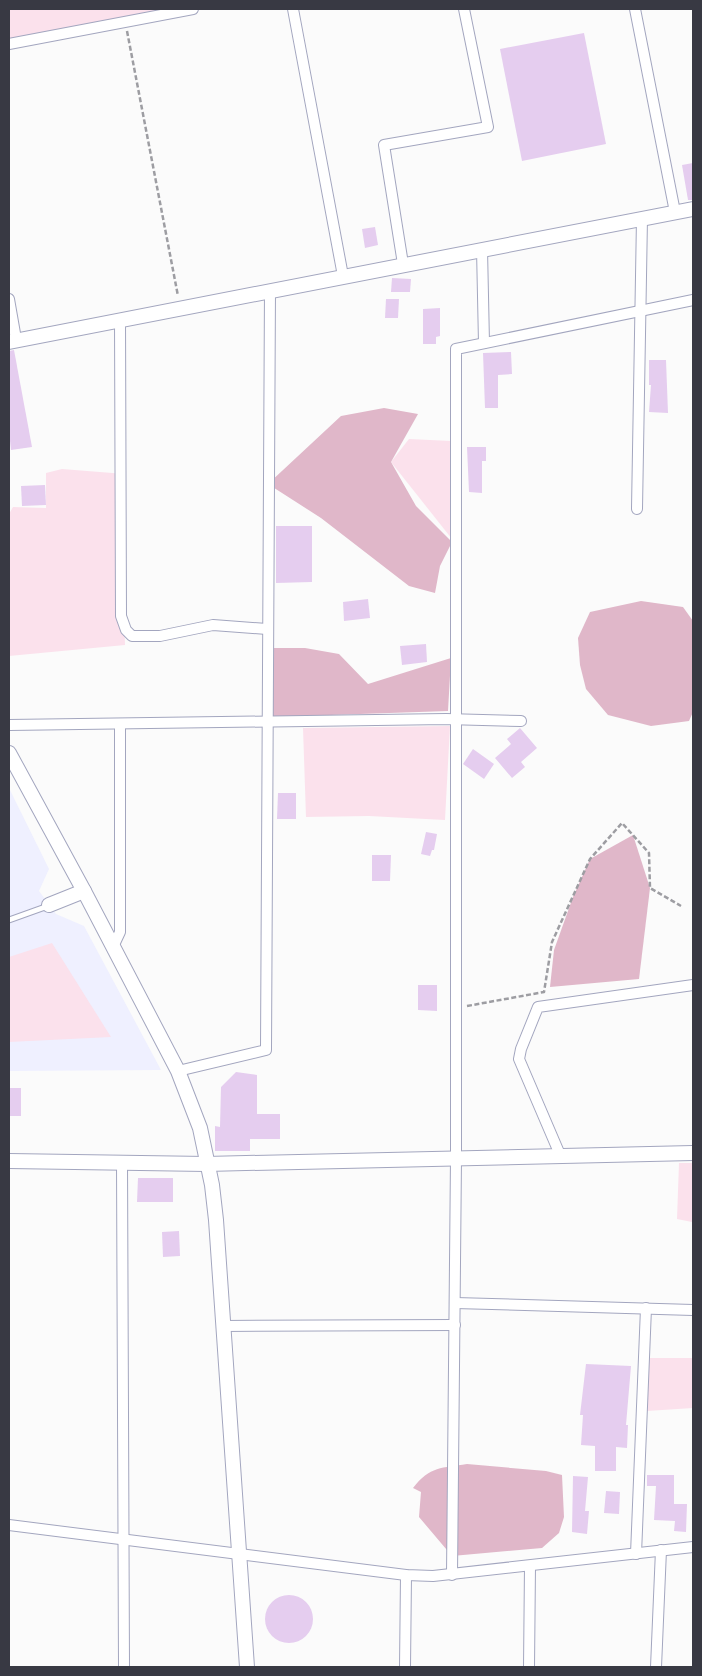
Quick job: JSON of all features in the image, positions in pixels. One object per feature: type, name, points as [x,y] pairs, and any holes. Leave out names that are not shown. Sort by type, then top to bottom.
[{"type":"street","points":[[9,44],[193,9]]},
{"type":"street","points":[[293,9],[342,276]]},
{"type":"street","points":[[403,264],[384,145],[488,127],[464,9]]},
{"type":"street","points":[[635,9],[675,212]]},
{"type":"street","points":[[9,299],[12,340],[693,209]]},
{"type":"street","points":[[637,509],[642,310],[642,218]]},
{"type":"street","points":[[482,249],[484,342]]},
{"type":"street","points":[[178,1071],[266,1050],[266,722],[270,290]]},
{"type":"street","points":[[452,1575],[456,1158],[456,348],[693,300]]},
{"type":"street","points":[[120,319],[121,616],[126,630],[132,636],[144,638],[213,626],[267,629]]},
{"type":"street","points":[[9,725],[456,720],[521,721]]},
{"type":"street","points":[[113,947],[120,932],[120,724]]},
{"type":"street","points":[[9,753],[178,1071],[200,1128],[212,1186],[216,1220],[247,1667]]},
{"type":"street","points":[[49,905],[84,891]]},
{"type":"street","points":[[561,1157],[519,1059],[521,1049],[538,1007],[693,985]]},
{"type":"street","points":[[9,1161],[206,1164],[693,1153]]},
{"type":"street","points":[[122,1162],[124,1667]]},
{"type":"street","points":[[454,1304],[693,1310]]},
{"type":"street","points":[[636,1554],[646,1308]]},
{"type":"street","points":[[223,1326],[455,1325]]},
{"type":"street","points":[[9,1525],[406,1575],[452,1575],[693,1546]]},
{"type":"street","points":[[656,1667],[661,1550]]},
{"type":"street","points":[[529,1667],[530,1566]]},
{"type":"street","points":[[405,1667],[406,1575]]},
{"type":"lane","points":[[9,920],[49,905]]},
{"type":"path","points":[[126,22],[180,308]]},
{"type":"path","points":[[456,1008],[544,992],[552,942],[571,900],[590,859],[622,823],[649,854],[650,888],[681,906]]},
{"type":"shaded area","points":[[9,9],[193,9],[9,44]]},
{"type":"shaded area","points":[[384,408],[418,414],[391,462],[416,506],[452,542],[440,566],[435,593],[409,586],[321,518],[268,484],[341,416]]},
{"type":"shaded area","points":[[409,439],[451,441],[452,539],[391,462]]},
{"type":"shaded area","points":[[62,469],[125,474],[120,504],[125,645],[9,656],[9,514],[13,507],[46,508],[46,473]]},
{"type":"shaded area","points":[[641,601],[683,607],[693,621],[693,712],[689,721],[651,726],[608,715],[586,689],[580,665],[578,638],[590,612]]},
{"type":"shaded area","points":[[267,648],[305,648],[339,654],[368,684],[451,658],[448,711],[272,717]]},
{"type":"shaded area","points":[[450,726],[445,820],[369,816],[306,817],[303,728]]},
{"type":"shaded area","points":[[9,788],[49,869],[39,891],[56,914],[84,926],[161,1070],[9,1071]]},
{"type":"shaded area","points":[[633,835],[650,888],[639,979],[550,987],[554,950],[573,897],[590,859]]},
{"type":"shaded area","points":[[52,943],[111,1037],[9,1042],[9,957]]},
{"type":"shaded area","points":[[679,1163],[693,1163],[692,1222],[677,1219]]},
{"type":"shaded area","points":[[648,1358],[693,1358],[693,1408],[647,1411]]},
{"type":"shaded area","points":[[467,1464],[546,1471],[562,1475],[564,1517],[559,1533],[542,1548],[452,1556],[419,1517],[421,1492],[413,1488],[425,1476],[437,1469]]},
{"type":"building","points":[[584,33],[606,144],[522,161],[500,49]]},
{"type":"building","points":[[693,163],[693,200],[688,200],[682,165]]},
{"type":"building","points":[[375,227],[378,245],[365,248],[362,229]]},
{"type":"building","points":[[392,278],[411,279],[410,292],[391,292]]},
{"type":"building","points":[[386,299],[399,299],[398,318],[385,318]]},
{"type":"building","points":[[440,308],[440,336],[436,337],[436,344],[423,344],[423,309]]},
{"type":"building","points":[[14,350],[32,447],[11,450],[9,432],[9,351]]},
{"type":"building","points":[[511,352],[512,374],[498,375],[498,408],[485,408],[483,353]]},
{"type":"building","points":[[649,360],[666,360],[668,413],[649,412],[651,385],[649,385]]},
{"type":"building","points":[[467,447],[486,447],[486,461],[482,461],[482,493],[469,492]]},
{"type":"building","points":[[45,485],[46,505],[22,506],[21,486]]},
{"type":"building","points":[[276,526],[312,526],[312,582],[276,583]]},
{"type":"building","points":[[368,599],[370,618],[344,621],[343,602]]},
{"type":"building","points":[[426,644],[427,662],[402,665],[400,646]]},
{"type":"building","points":[[520,728],[537,748],[521,762],[525,767],[512,778],[495,758],[511,744],[507,739]]},
{"type":"building","points":[[473,749],[494,764],[484,779],[463,764]]},
{"type":"building","points":[[278,793],[296,793],[296,819],[277,819]]},
{"type":"building","points":[[426,832],[437,834],[434,850],[432,850],[430,856],[421,854]]},
{"type":"building","points":[[372,855],[391,855],[390,881],[372,881]]},
{"type":"building","points":[[418,985],[437,985],[437,1011],[418,1010]]},
{"type":"building","points":[[236,1072],[257,1075],[257,1114],[280,1114],[280,1139],[250,1139],[250,1151],[215,1151],[215,1126],[220,1127],[221,1087]]},
{"type":"building","points":[[9,1088],[21,1088],[21,1116],[9,1116]]},
{"type":"building","points":[[138,1178],[173,1178],[173,1202],[137,1202]]},
{"type":"building","points":[[179,1231],[180,1256],[163,1257],[162,1232]]},
{"type":"building","points":[[586,1364],[631,1366],[626,1425],[628,1425],[627,1448],[616,1447],[616,1471],[595,1471],[595,1446],[581,1445],[583,1415],[580,1415]]},
{"type":"building","points":[[647,1475],[674,1475],[674,1504],[687,1504],[686,1532],[674,1531],[675,1521],[654,1520],[656,1486],[647,1486]]},
{"type":"building","points":[[573,1476],[588,1477],[585,1511],[589,1511],[587,1534],[572,1532]]},
{"type":"building","points":[[606,1491],[620,1492],[619,1514],[604,1513]]},
{"type":"building","points":[[289,1595],[298,1597],[306,1602],[311,1610],[313,1619],[311,1628],[306,1636],[298,1641],[289,1643],[280,1641],[272,1636],[267,1628],[265,1619],[267,1610],[272,1602],[280,1597]]}]
